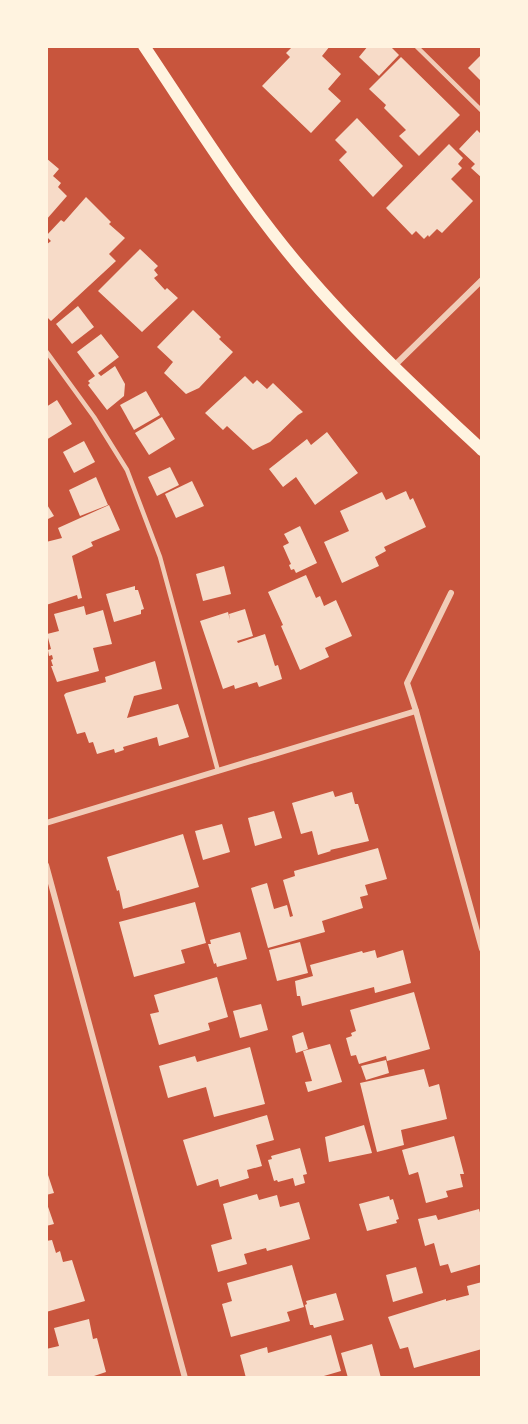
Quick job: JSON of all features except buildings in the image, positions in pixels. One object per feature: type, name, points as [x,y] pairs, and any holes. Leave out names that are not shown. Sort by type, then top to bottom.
[{"type":"main road","points":[[144,46],[249,204],[302,270],[393,366],[482,450]]},
{"type":"street","points":[[393,366],[482,280]]},
{"type":"street","points":[[451,593],[407,683],[482,949]]},
{"type":"street","points":[[46,823],[416,711]]},
{"type":"street","points":[[46,865],[186,1377]]},
{"type":"lane","points":[[416,46],[482,111]]},
{"type":"lane","points":[[46,351],[94,417],[127,470],[160,557],[218,771]]}]
